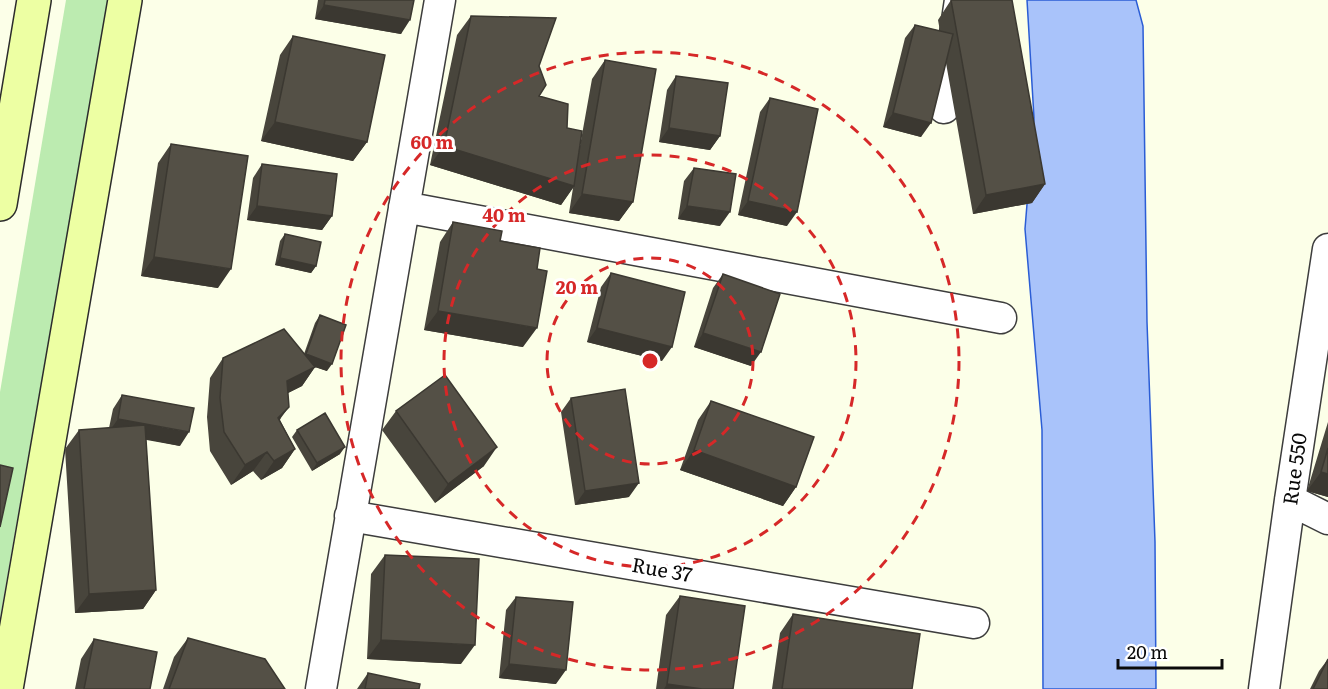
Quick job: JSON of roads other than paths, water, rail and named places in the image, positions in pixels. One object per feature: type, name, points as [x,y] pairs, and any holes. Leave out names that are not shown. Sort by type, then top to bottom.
[{"type":"street","points":[[0,204],[34,0]]},
{"type":"street","points":[[6,689],[125,0]]},
{"type":"street","points":[[321,689],[440,0]]},
{"type":"street","points":[[944,108],[960,0]]},
{"type":"street","points":[[404,207],[1001,318]]},
{"type":"street","name":"Rue 550","points":[[1264,689],[1328,249]]},
{"type":"street","points":[[1290,500],[1328,519]]},
{"type":"street","name":"Rue 37","points":[[351,516],[974,623]]},
{"type":"water","points":[[1027,0],[1136,0],[1143,26],[1147,322],[1155,542],[1156,689],[1043,689],[1042,430],[1025,229],[1034,118]]}]
